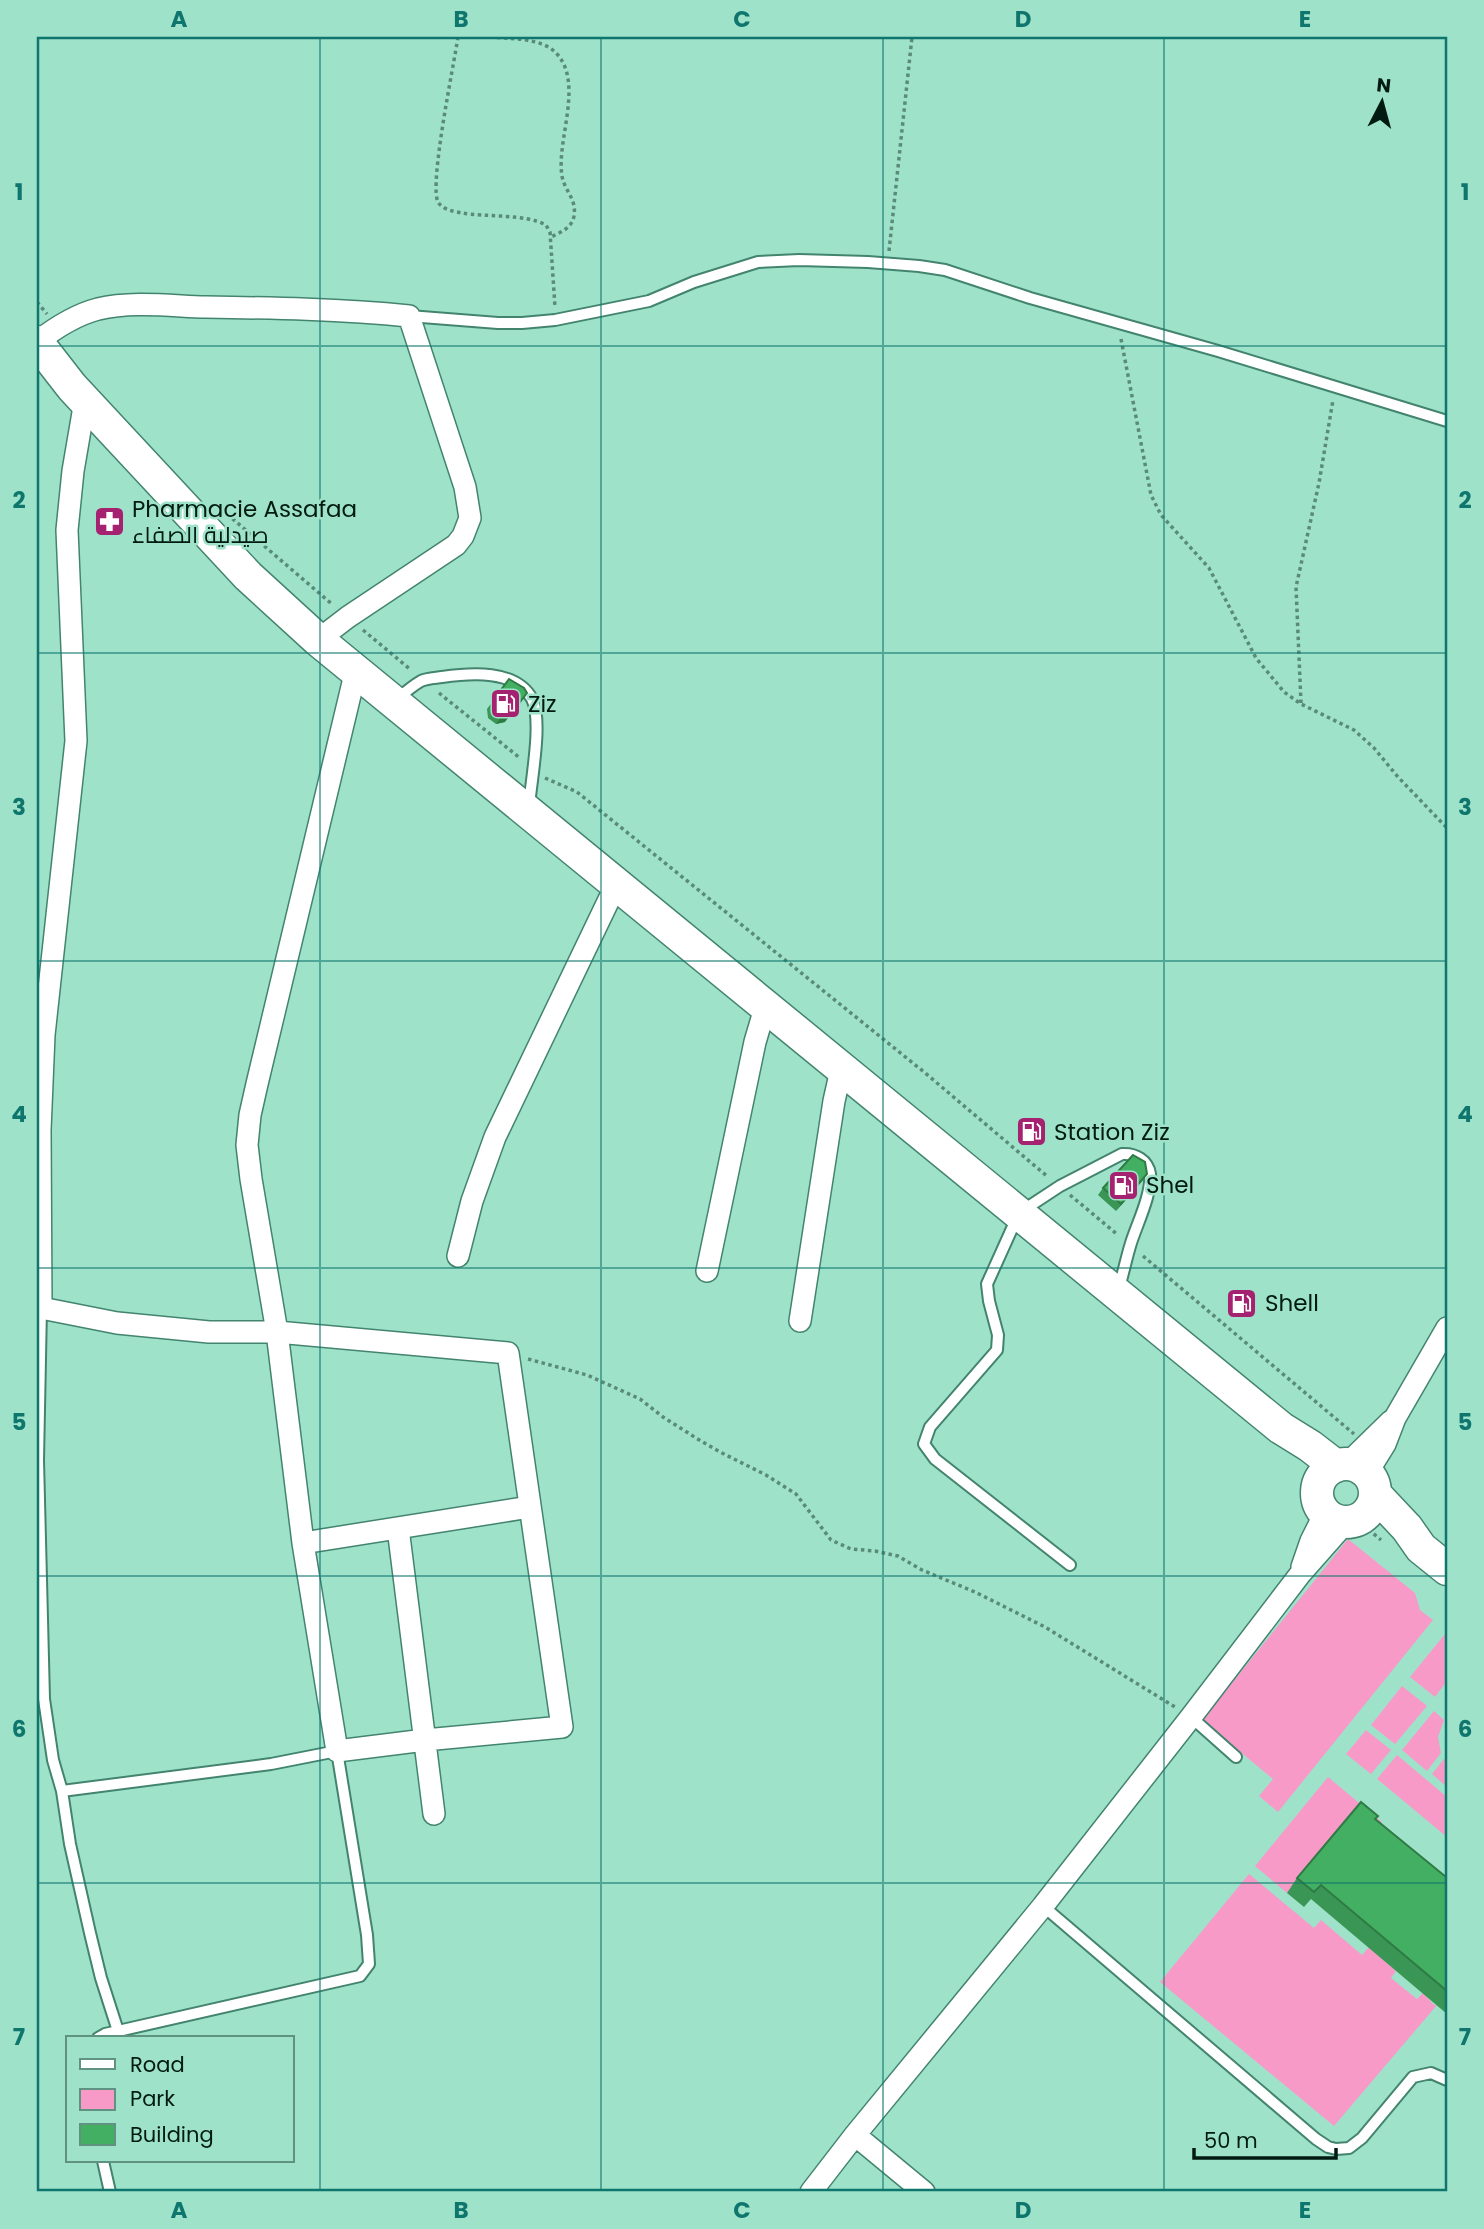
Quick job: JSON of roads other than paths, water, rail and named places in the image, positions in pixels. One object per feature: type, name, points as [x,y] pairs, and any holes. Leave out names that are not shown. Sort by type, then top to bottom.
[{"type":"main road","points":[[37,342],[85,401],[248,576],[318,640],[1281,1428],[1310,1446],[1349,1486],[1390,1538],[1421,1548],[1447,1570]]},
{"type":"street","points":[[37,342],[57,327],[89,312],[111,307],[344,311],[409,316],[465,487],[470,518],[456,545],[318,640]]},
{"type":"street","points":[[85,401],[72,471],[68,517],[76,741],[44,1035],[40,1130],[41,1308],[130,1324],[209,1332],[277,1332],[508,1353],[562,1727],[337,1751],[303,1543],[277,1332],[247,1145],[250,1115],[356,670]]},
{"type":"street","points":[[458,1256],[472,1201],[495,1137],[616,885]]},
{"type":"street","points":[[707,1271],[755,1042],[765,1008]]},
{"type":"street","points":[[800,1321],[841,1070]]},
{"type":"street","points":[[811,2192],[1043,1906],[1301,1573],[1311,1541],[1395,1418],[1440,1359],[1447,1328]]},
{"type":"street","points":[[1349,1486],[1385,1444],[1395,1418]]},
{"type":"street","points":[[303,1543],[530,1507]]},
{"type":"street","points":[[398,1528],[434,1814]]},
{"type":"street","points":[[855,2135],[923,2192]]},
{"type":"lane","points":[[409,316],[498,323],[555,320],[649,301],[694,282],[758,262],[799,260],[887,263],[945,270],[1030,298],[1447,421]]},
{"type":"lane","points":[[393,702],[423,680],[464,674],[482,674],[509,680],[526,691],[532,699],[537,720],[528,811]]},
{"type":"lane","points":[[1070,1565],[934,1459],[923,1444],[930,1427],[998,1350],[998,1335],[987,1283],[1020,1213],[1060,1186],[1122,1154],[1131,1153],[1138,1156],[1150,1172],[1144,1205],[1130,1245],[1118,1294]]},
{"type":"lane","points":[[41,1308],[38,1460],[44,1688],[53,1760],[62,1791],[90,1933],[118,2031]]},
{"type":"lane","points":[[1191,1717],[1236,1757]]},
{"type":"lane","points":[[62,1791],[271,1764],[337,1751],[367,1935],[369,1964],[360,1976],[102,2036]]},
{"type":"lane","points":[[1043,1906],[1315,2139],[1328,2147],[1349,2148],[1362,2138],[1413,2077],[1431,2073],[1447,2080]]},
{"type":"lane","points":[[103,2162],[110,2192]]},
{"type":"place","name":"Pharmacie Assafaa صيدلية الصفاء","points":[[109,522]]},
{"type":"place","name":"Ziz","points":[[505,704]]},
{"type":"place","name":"Station Ziz","points":[[1031,1132]]},
{"type":"place","name":"Shel","points":[[1123,1185]]},
{"type":"place","name":"Shell","points":[[1242,1303]]}]
